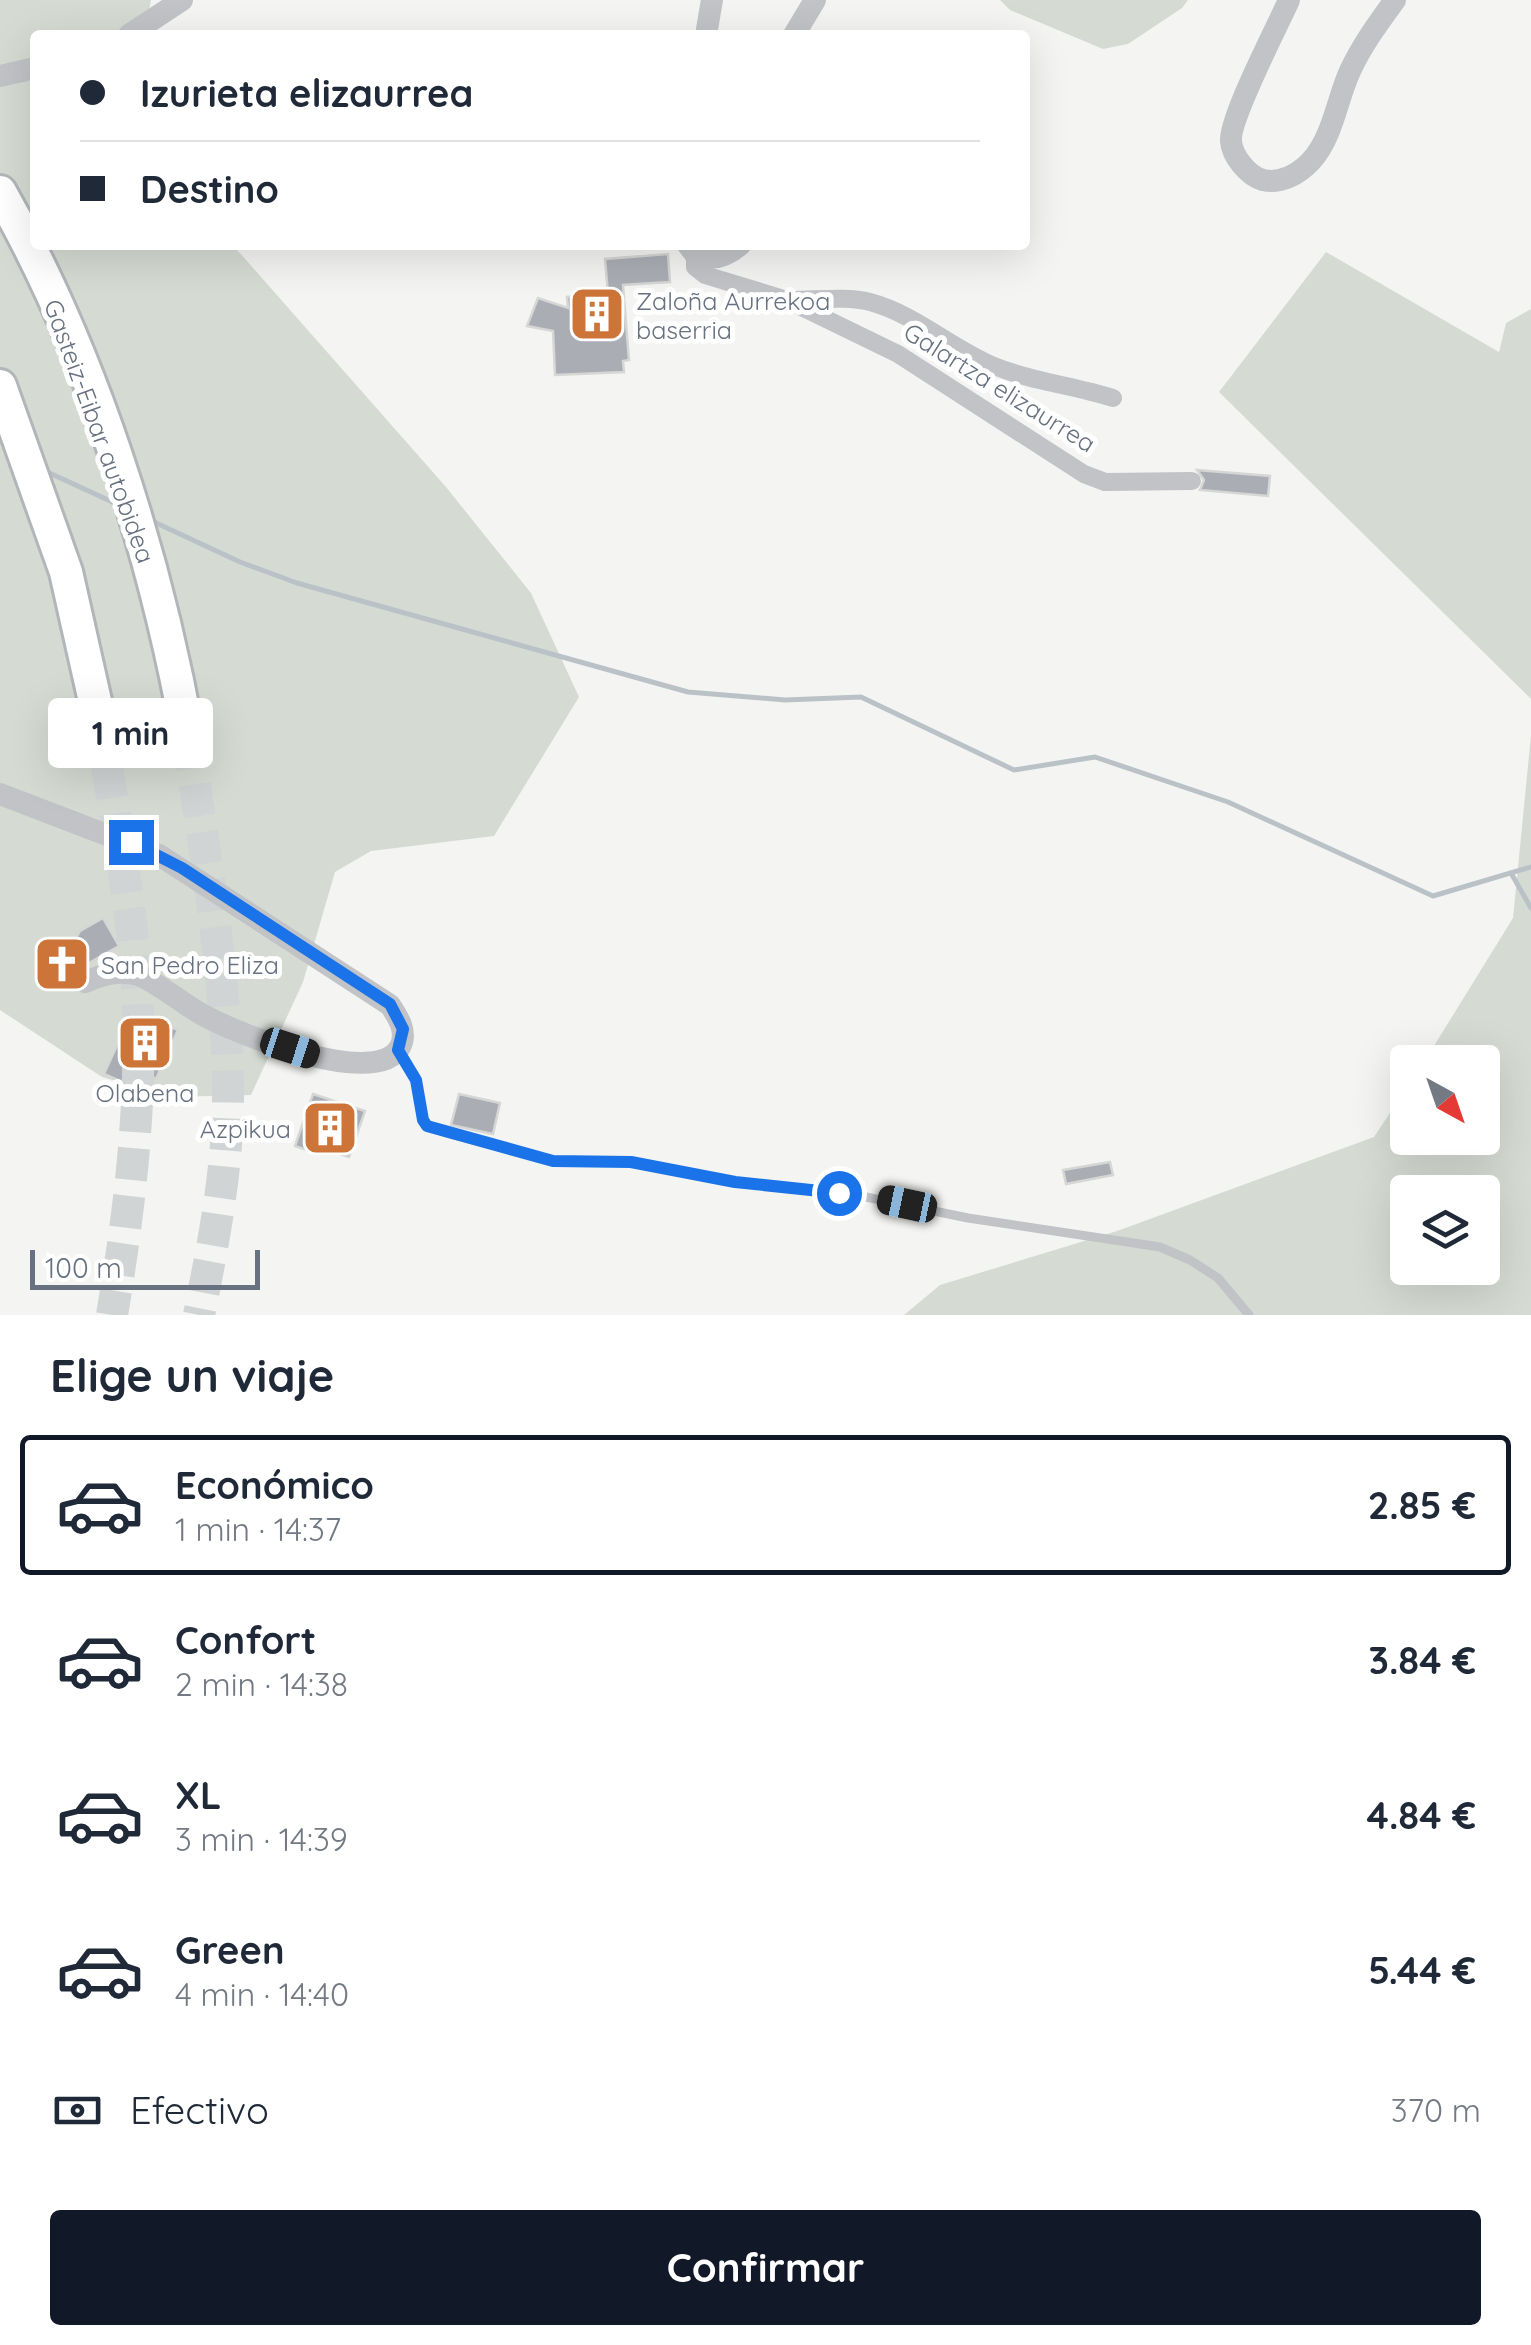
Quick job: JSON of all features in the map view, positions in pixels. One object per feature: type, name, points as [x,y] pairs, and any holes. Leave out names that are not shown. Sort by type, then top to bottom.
[{"type":"highway","name":"Gasteiz-Eibar autobidea","points":[[0,192],[73,344],[124,481],[155,582],[188,737]]},
{"type":"highway","points":[[0,386],[44,504],[84,645],[99,718]]},
{"type":"street","points":[[137,30],[182,0]]},
{"type":"street","points":[[707,30],[712,0]]},
{"type":"street","points":[[797,30],[815,0]]},
{"type":"street","points":[[1290,0],[1230,139],[1239,161],[1256,178],[1266,181],[1288,177],[1313,159],[1324,142],[1350,72],[1374,28],[1396,0]]},
{"type":"street","points":[[0,76],[30,69]]},
{"type":"street","name":"Galartza elizaurrea","points":[[692,250],[703,258],[726,256],[734,250]]},
{"type":"street","name":"Galartza elizaurrea","points":[[692,250],[695,267],[705,275],[788,300],[898,354],[1084,474],[1105,482],[1192,481]]},
{"type":"street","name":"Galartza elizaurrea","points":[[788,300],[855,299],[873,303],[992,365],[1036,381],[1082,388],[1113,398]]},
{"type":"street","points":[[0,794],[131,842],[182,868],[390,1004],[403,1029],[398,1050],[384,1062],[320,1058],[230,1028],[140,975],[125,971],[106,973],[84,982]]},
{"type":"lane","points":[[398,1050],[416,1080],[423,1120],[433,1128],[553,1161],[631,1162],[735,1182],[880,1199],[968,1218],[1160,1247],[1218,1278],[1248,1315]]},
{"type":"shaded area","points":[[0,0],[151,0],[146,30],[30,30],[30,250],[237,250],[446,487],[531,593],[579,697],[494,836],[371,851],[335,872],[303,982],[251,1095],[172,1097],[102,1077],[0,1010]]},
{"type":"shaded area","points":[[1000,0],[1188,0],[1128,44],[1103,49],[1010,10]]},
{"type":"shaded area","points":[[1326,252],[1499,352],[1506,323],[1531,309],[1531,699],[1219,392]]},
{"type":"shaded area","points":[[1531,735],[1531,1315],[904,1315],[940,1285],[1117,1231],[1374,1137],[1390,1113],[1390,1155],[1500,1155],[1500,1045],[1435,1045],[1513,918]]},
{"type":"building","points":[[668,254],[670,282],[623,285],[629,360],[623,361],[624,372],[555,375],[553,331],[527,326],[538,298],[568,308],[567,297],[608,294],[605,259]]},
{"type":"building","points":[[1197,470],[1270,476],[1268,496],[1200,490],[1204,480]]},
{"type":"building","points":[[103,918],[119,946],[50,985],[41,982],[34,974],[38,957],[35,953],[51,944],[56,953],[74,942],[80,931]]},
{"type":"building","name":"Olabena","points":[[133,1010],[178,1030],[156,1079],[140,1072],[133,1087],[104,1074]]},
{"type":"building","name":"Azpikua","points":[[313,1094],[365,1111],[349,1157],[314,1146],[312,1152],[295,1146]]},
{"type":"building","points":[[459,1094],[500,1103],[493,1134],[451,1125]]},
{"type":"building","points":[[1110,1162],[1113,1175],[1066,1184],[1063,1170]]},
{"type":"waterway","points":[[43,470],[119,505]]},
{"type":"waterway","points":[[152,521],[240,562],[297,583],[688,692],[785,700],[861,697],[1014,770],[1095,757],[1228,802],[1433,896],[1531,867]]},
{"type":"waterway","points":[[1511,873],[1531,908]]},
{"type":"tunnel","points":[[99,719],[128,902],[138,1013],[138,1089],[132,1164],[112,1315]]},
{"type":"tunnel","points":[[188,737],[219,955],[228,1087],[223,1173],[199,1315]]},
{"type":"place","name":"Zaloña Aurrekoa baserria","points":[[597,314]]},
{"type":"place","name":"San Pedro Eliza","points":[[62,964]]},
{"type":"place","name":"Olabena","points":[[145,1043]]},
{"type":"place","name":"Azpikua","points":[[330,1128]]},
{"type":"route","points":[[131,842],[182,868],[390,1004],[403,1029],[398,1050],[416,1080],[427,1126],[553,1161],[631,1162],[735,1182],[839,1193]]}]
